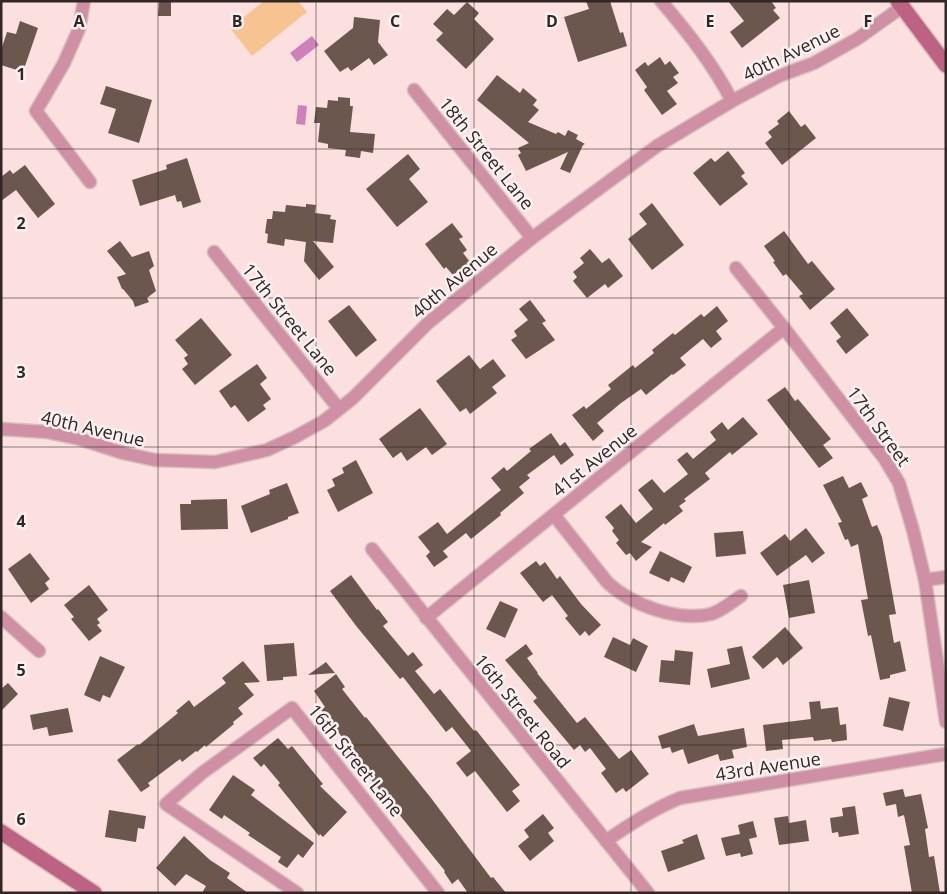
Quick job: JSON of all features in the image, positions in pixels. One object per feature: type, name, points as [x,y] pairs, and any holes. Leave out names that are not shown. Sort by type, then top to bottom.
[{"type":"main road","points":[[900,4],[946,65]]},
{"type":"main road","points":[[1,832],[94,893]]},
{"type":"street","points":[[84,1],[79,29],[64,63],[36,110],[90,182]]},
{"type":"street","points":[[661,1],[696,43],[719,76],[732,101]]},
{"type":"street","name":"40th Avenue","points":[[1,429],[47,432],[80,438],[123,453],[155,460],[215,462],[267,450],[310,429],[340,409],[428,323],[532,238],[657,146],[732,101],[779,76],[814,63],[857,39],[900,4]]},
{"type":"street","name":"18th Street Lane","points":[[414,90],[532,238]]},
{"type":"street","name":"17th Street Lane","points":[[214,252],[340,409]]},
{"type":"street","name":"17th Street","points":[[736,268],[884,458],[899,483],[914,530],[925,580],[946,722]]},
{"type":"street","name":"41st Avenue","points":[[426,618],[784,328]]},
{"type":"street","points":[[554,515],[607,582],[614,589],[643,605],[686,615],[712,614],[741,596]]},
{"type":"street","name":"16th Street Road","points":[[372,549],[648,893]]},
{"type":"street","points":[[925,580],[946,577]]},
{"type":"street","points":[[1,617],[39,651]]},
{"type":"street","name":"16th Street Lane","points":[[296,892],[166,804],[202,773],[292,708],[438,893]]},
{"type":"street","name":"43rd Avenue","points":[[606,841],[657,807],[680,798],[946,754]]},
{"type":"shaded area","points":[[264,1],[298,1],[307,12],[252,56],[230,28]]},
{"type":"shaded area","points":[[312,36],[319,45],[297,62],[290,53]]},
{"type":"shaded area","points":[[298,105],[307,106],[305,125],[296,124]]},
{"type":"building","points":[[159,1],[171,1],[171,16],[158,16]]},
{"type":"building","points":[[586,1],[610,1],[620,33],[623,32],[627,46],[578,62],[564,17],[589,9]]},
{"type":"building","points":[[728,1],[771,1],[776,8],[773,10],[780,18],[742,48],[730,32],[744,21]]},
{"type":"building","points":[[467,2],[479,13],[474,19],[494,39],[466,69],[436,40],[443,33],[433,24],[447,9],[454,15]]},
{"type":"building","points":[[354,17],[380,20],[378,42],[388,55],[374,65],[369,58],[351,71],[348,67],[340,72],[324,51],[353,28]]},
{"type":"building","points":[[20,21],[38,28],[23,72],[1,65],[1,50],[7,32],[16,34]]},
{"type":"building","points":[[660,57],[665,65],[670,61],[679,73],[673,77],[678,83],[667,91],[677,104],[662,115],[644,90],[647,87],[635,70],[645,62],[648,66]]},
{"type":"building","points":[[497,75],[520,93],[523,88],[537,100],[533,105],[539,110],[528,122],[565,136],[568,130],[578,135],[576,139],[585,144],[570,173],[560,169],[568,152],[526,171],[518,155],[521,153],[518,148],[529,143],[477,100]]},
{"type":"building","points":[[106,86],[152,100],[139,143],[108,133],[116,109],[100,104]]},
{"type":"building","points":[[338,97],[350,98],[350,106],[353,106],[350,132],[375,134],[373,153],[361,151],[360,158],[345,156],[346,150],[328,148],[328,144],[318,142],[320,123],[314,123],[316,107],[327,108],[328,100],[338,101]]},
{"type":"building","points":[[789,111],[801,127],[805,124],[816,138],[782,165],[765,143],[772,137],[768,132],[779,124],[777,121]]},
{"type":"building","points":[[728,151],[745,173],[741,176],[748,184],[720,206],[693,173],[711,158],[715,162]]},
{"type":"building","points":[[408,154],[420,169],[409,179],[428,202],[397,227],[366,189]]},
{"type":"building","points":[[187,158],[201,202],[183,208],[181,201],[177,202],[175,195],[140,206],[132,180],[167,169],[166,165]]},
{"type":"building","points":[[25,165],[55,204],[38,218],[16,190],[1,201],[1,177],[10,170],[13,174]]},
{"type":"building","points":[[652,203],[684,245],[652,270],[628,239],[647,224],[639,214]]},
{"type":"building","points":[[306,204],[316,205],[315,213],[331,215],[330,219],[336,220],[333,243],[313,241],[334,267],[319,280],[304,261],[306,242],[285,239],[284,246],[267,243],[268,234],[265,233],[267,219],[272,219],[273,211],[285,212],[286,205],[306,207]]},
{"type":"building","points":[[452,223],[463,237],[459,239],[467,250],[463,253],[470,262],[453,275],[446,267],[444,269],[425,244]]},
{"type":"building","points":[[784,231],[808,264],[812,261],[835,289],[810,310],[799,296],[803,294],[786,274],[783,276],[764,246]]},
{"type":"building","points":[[120,241],[132,257],[149,251],[154,266],[149,270],[156,291],[147,298],[149,302],[135,307],[133,301],[122,289],[117,277],[126,274],[107,251]]},
{"type":"building","points":[[590,249],[602,263],[609,258],[623,276],[608,288],[605,284],[587,298],[573,281],[577,277],[573,272],[584,263],[580,258]]},
{"type":"building","points":[[530,300],[546,321],[542,323],[555,340],[526,359],[511,340],[517,336],[514,331],[528,320],[519,309]]},
{"type":"building","points":[[349,305],[377,340],[356,357],[328,321]]},
{"type":"building","points":[[717,306],[728,321],[716,331],[722,339],[711,348],[703,339],[680,358],[686,365],[646,395],[641,389],[621,403],[597,423],[604,431],[593,441],[572,415],[584,406],[586,409],[611,389],[608,385],[633,365],[635,368],[654,353],[652,350],[673,333],[675,335],[701,314],[704,317]]},
{"type":"building","points":[[847,308],[869,335],[846,354],[836,341],[841,337],[830,323]]},
{"type":"building","points":[[201,318],[232,355],[195,385],[182,369],[188,364],[184,358],[188,355],[175,340]]},
{"type":"building","points":[[469,355],[480,369],[493,359],[506,376],[492,387],[497,393],[470,414],[466,408],[460,412],[436,381]]},
{"type":"building","points":[[257,364],[267,378],[260,384],[271,399],[263,405],[266,409],[248,422],[235,405],[231,408],[219,391]]},
{"type":"building","points":[[785,387],[795,401],[798,399],[831,439],[823,445],[833,458],[819,468],[767,400]]},
{"type":"building","points":[[420,408],[447,444],[432,455],[426,447],[407,461],[401,452],[393,458],[379,439]]},
{"type":"building","points":[[743,417],[758,434],[732,455],[730,452],[705,473],[710,479],[684,499],[686,501],[679,506],[683,511],[665,525],[664,523],[641,542],[652,547],[636,561],[630,553],[626,555],[616,543],[619,540],[612,531],[614,528],[605,517],[621,504],[636,523],[653,509],[638,490],[652,479],[664,493],[688,474],[677,460],[687,452],[693,459],[716,440],[710,432],[722,422],[728,430]]},
{"type":"building","points":[[551,433],[560,446],[565,442],[574,455],[561,465],[554,455],[527,475],[530,478],[519,487],[524,493],[500,513],[501,515],[471,539],[466,533],[443,551],[448,557],[434,567],[426,556],[430,552],[418,537],[438,522],[447,534],[501,490],[491,478],[504,467],[507,471],[531,451],[529,449]]},
{"type":"building","points":[[356,460],[373,493],[338,512],[327,490],[335,486],[332,479],[344,473],[342,468]]},
{"type":"building","points":[[843,476],[849,488],[861,482],[868,496],[862,499],[872,527],[877,525],[882,537],[896,614],[889,615],[894,643],[900,641],[906,671],[890,675],[890,678],[880,680],[871,635],[868,636],[861,600],[868,599],[858,544],[851,547],[848,539],[845,540],[838,523],[842,522],[823,485]]},
{"type":"building","points":[[287,483],[299,513],[251,533],[241,506],[270,494],[269,490]]},
{"type":"building","points":[[227,499],[228,529],[181,530],[180,504],[191,504],[191,500]]},
{"type":"building","points":[[806,528],[825,553],[812,563],[806,555],[777,576],[760,553],[785,534],[790,541]]},
{"type":"building","points":[[743,531],[746,554],[716,557],[714,533]]},
{"type":"building","points":[[660,551],[692,567],[684,583],[671,577],[669,582],[649,573]]},
{"type":"building","points":[[30,553],[50,579],[45,583],[49,589],[31,603],[8,569]]},
{"type":"building","points":[[536,561],[540,566],[545,562],[557,579],[560,576],[581,604],[601,625],[589,636],[585,631],[580,636],[565,618],[568,616],[552,595],[543,602],[520,573]]},
{"type":"building","points":[[351,575],[388,622],[383,626],[408,656],[413,652],[423,665],[415,671],[434,694],[440,689],[520,785],[512,791],[520,801],[507,812],[475,771],[467,777],[456,763],[471,751],[452,727],[446,732],[403,677],[400,679],[357,627],[330,591]]},
{"type":"building","points":[[809,580],[815,613],[789,618],[783,585]]},
{"type":"building","points":[[89,585],[108,610],[97,619],[100,623],[97,625],[102,631],[89,641],[71,619],[74,617],[64,605]]},
{"type":"building","points":[[500,601],[518,609],[505,638],[486,629]]},
{"type":"building","points":[[785,627],[803,648],[783,665],[777,657],[763,669],[752,657]]},
{"type":"building","points":[[613,637],[630,645],[633,638],[648,646],[636,672],[604,657]]},
{"type":"building","points":[[294,643],[297,676],[283,677],[283,680],[267,681],[264,645]]},
{"type":"building","points":[[526,644],[533,654],[527,658],[577,723],[585,717],[619,759],[631,750],[649,774],[626,792],[623,788],[616,793],[601,773],[606,769],[590,748],[585,752],[580,745],[574,750],[533,701],[537,698],[505,660]]},
{"type":"building","points":[[742,646],[750,679],[711,688],[707,669],[730,664],[727,649]]},
{"type":"building","points":[[675,650],[693,652],[690,685],[659,682],[661,660],[674,661]]},
{"type":"building","points":[[100,656],[125,667],[110,698],[103,695],[100,702],[84,695]]},
{"type":"building","points":[[243,661],[260,682],[244,683],[254,695],[238,708],[243,714],[206,747],[205,745],[182,762],[180,759],[148,783],[150,786],[141,792],[117,760],[139,745],[178,713],[176,711],[189,700],[194,707],[226,683],[222,678]]},
{"type":"building","points":[[326,662],[335,673],[308,675]]},
{"type":"building","points":[[336,674],[345,687],[342,689],[431,798],[491,878],[493,877],[506,893],[468,893],[458,879],[452,884],[445,871],[356,761],[354,763],[344,751],[347,749],[339,739],[342,737],[321,710],[325,707],[314,691]]},
{"type":"building","points":[[8,683],[18,694],[1,711],[1,689]]},
{"type":"building","points":[[889,697],[910,702],[903,731],[883,726]]},
{"type":"building","points":[[820,701],[821,709],[838,707],[840,725],[846,724],[847,740],[832,742],[831,739],[814,741],[813,737],[782,740],[783,749],[766,751],[763,725],[811,719],[809,702]]},
{"type":"building","points":[[68,708],[73,732],[49,736],[47,727],[33,730],[30,715]]},
{"type":"building","points":[[694,724],[698,736],[744,728],[747,747],[732,750],[734,758],[720,761],[718,754],[688,764],[683,749],[672,753],[670,747],[662,749],[658,736]]},
{"type":"building","points":[[278,738],[288,749],[292,746],[323,784],[320,786],[347,812],[323,837],[320,834],[319,836],[278,785],[280,783],[264,764],[261,767],[253,758]]},
{"type":"building","points":[[233,775],[255,790],[251,795],[314,843],[303,858],[298,854],[287,868],[278,862],[281,857],[248,835],[250,833],[224,815],[222,819],[209,810]]},
{"type":"building","points":[[903,789],[905,797],[921,794],[928,828],[925,829],[929,857],[934,856],[940,893],[912,893],[904,846],[910,845],[904,815],[898,817],[896,804],[886,806],[883,793]]},
{"type":"building","points":[[855,806],[859,834],[839,837],[838,832],[832,833],[830,818],[843,816],[842,808]]},
{"type":"building","points":[[109,810],[146,816],[144,829],[138,828],[136,842],[105,837]]},
{"type":"building","points":[[543,814],[554,828],[548,833],[554,841],[530,861],[518,846],[529,837],[524,830]]},
{"type":"building","points":[[788,816],[789,823],[806,820],[809,841],[779,845],[774,818]]},
{"type":"building","points":[[753,821],[757,837],[749,839],[753,854],[741,857],[740,853],[726,856],[721,838],[740,834],[738,825]]},
{"type":"building","points":[[697,834],[705,859],[668,872],[661,851],[684,843],[682,840]]},
{"type":"building","points":[[184,836],[210,860],[230,873],[227,878],[248,893],[202,893],[206,886],[186,874],[175,886],[156,868]]}]
